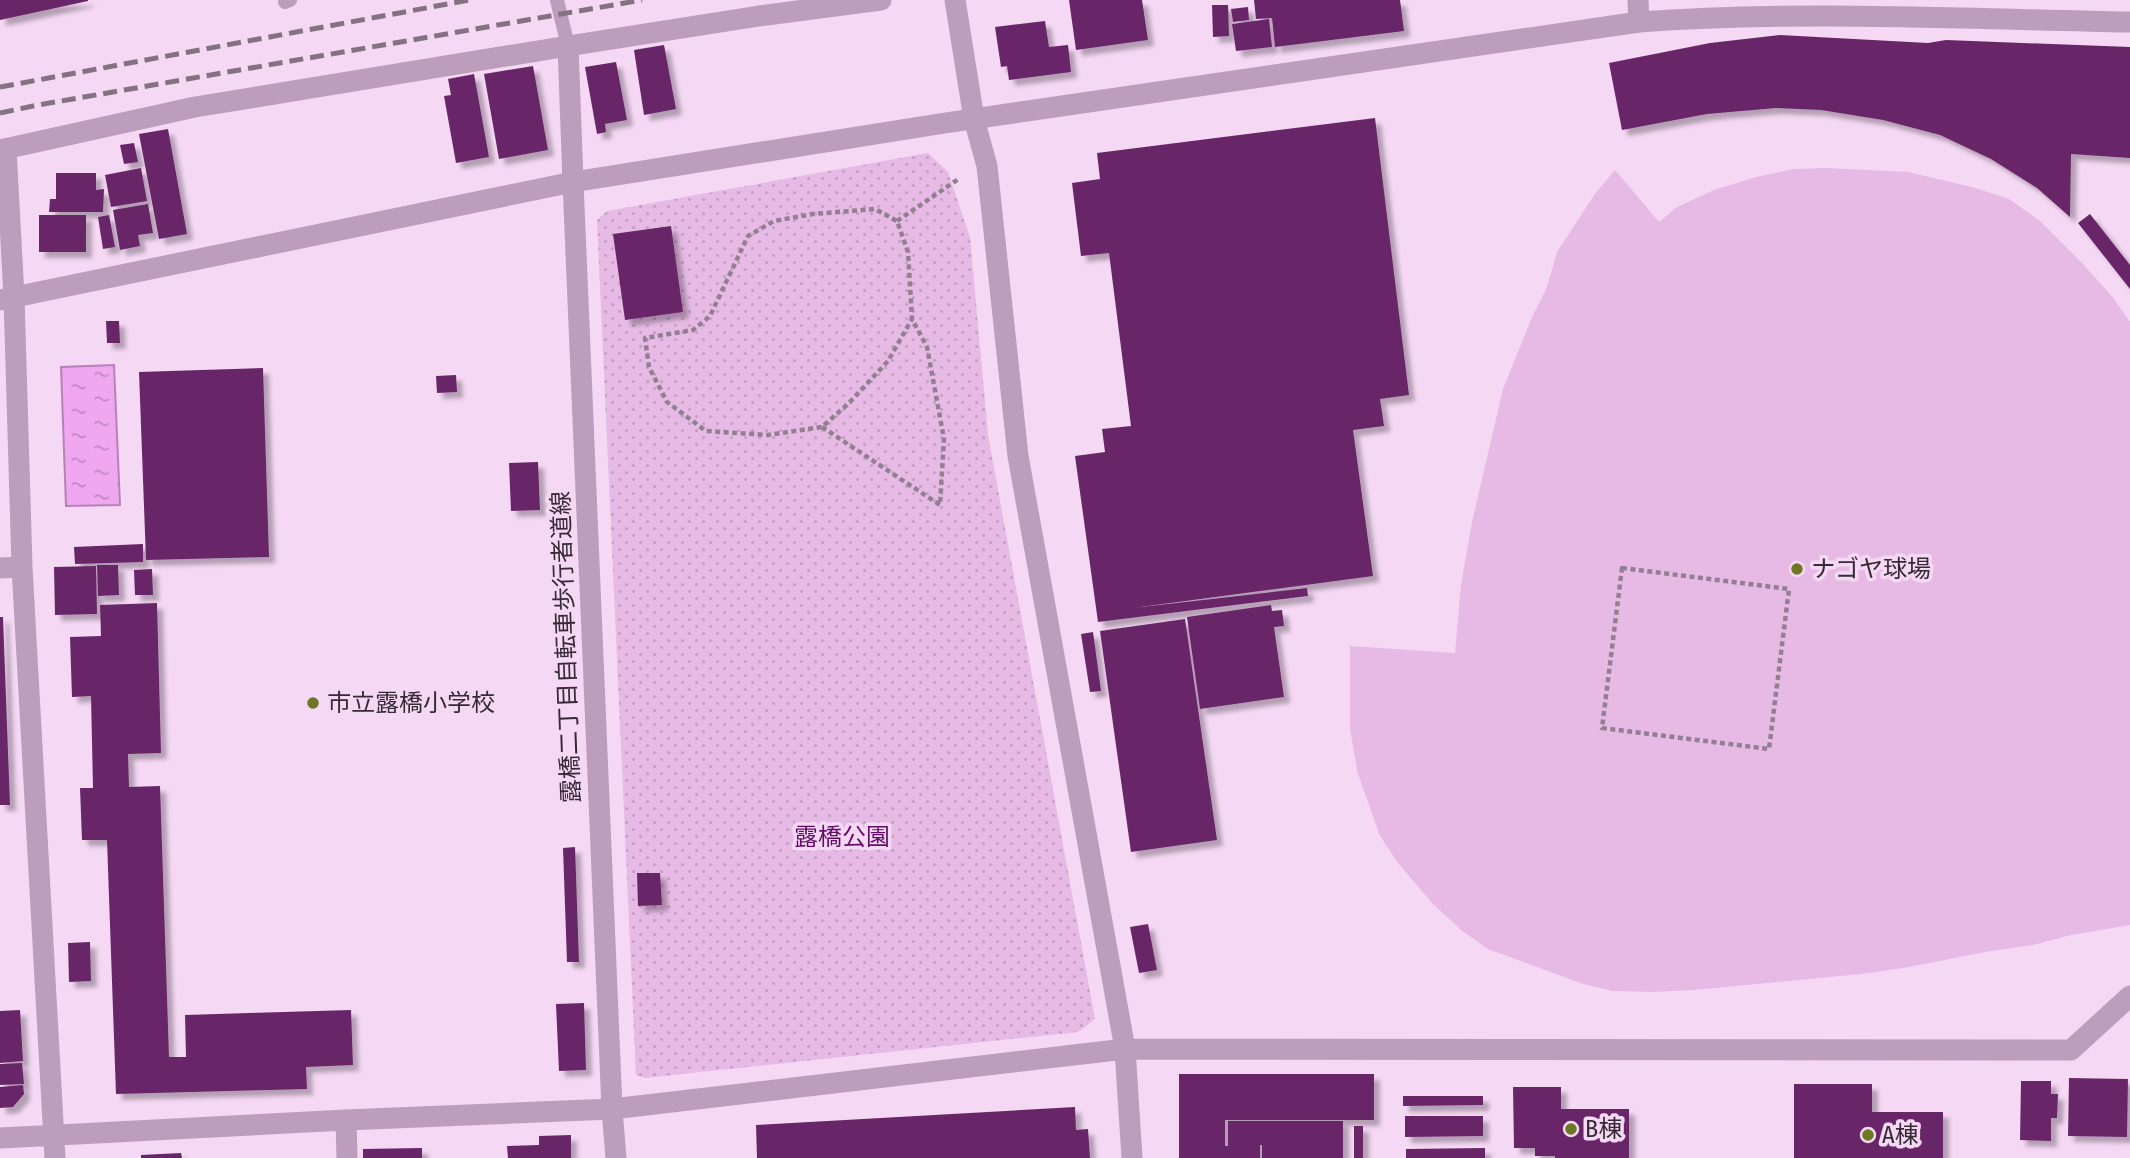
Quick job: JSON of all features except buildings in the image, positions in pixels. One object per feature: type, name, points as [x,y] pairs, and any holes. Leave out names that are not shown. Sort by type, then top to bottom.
[{"type":"street","points":[[55,1158],[7,298],[3,149],[195,107],[759,16],[881,0]]},
{"type":"street","points":[[954,0],[974,119],[987,166],[1018,456],[1125,1049],[1132,1158]]},
{"type":"street","points":[[1638,0],[1639,22]]},
{"type":"street","points":[[7,298],[573,182],[974,119],[1639,22],[1699,18],[1831,17],[2130,22]]},
{"type":"street","name":"露橋二丁目自転車歩行者道線","points":[[568,46],[616,1158]]},
{"type":"street","points":[[0,568],[22,567]]},
{"type":"street","points":[[0,1138],[346,1120],[612,1110],[1125,1049],[2071,1050],[2130,996]]},
{"type":"street","points":[[346,1120],[347,1158]]},
{"type":"lane","points":[[557,0],[568,46]]},
{"type":"path","points":[[897,221],[957,179],[987,166]]},
{"type":"path","points":[[822,427],[940,505],[944,439],[927,347],[912,319],[908,252],[897,221],[875,209],[813,214],[774,221],[748,236],[710,316],[693,330],[645,338],[649,367],[667,402],[706,431],[768,435],[822,427],[849,403],[888,361],[912,319]]},
{"type":"path","points":[[1622,568],[1789,589],[1769,749],[1602,728],[1622,568]]},
{"type":"green space","name":"露橋公園","points":[[928,153],[948,172],[970,237],[988,435],[1095,1019],[1078,1032],[645,1078],[636,1075],[597,220],[607,211]]},
{"type":"green space","name":"ナゴヤ球場","points":[[1794,169],[1908,172],[2009,199],[2040,221],[2079,260],[2111,295],[2130,322],[2130,925],[2071,935],[2033,945],[1861,974],[1653,992],[1613,991],[1583,984],[1488,949],[1461,930],[1432,903],[1398,863],[1380,836],[1358,774],[1350,729],[1350,646],[1455,653],[1461,585],[1472,522],[1503,389],[1547,287],[1557,252],[1595,194],[1615,170],[1659,222],[1677,207],[1714,190]]},
{"type":"water","points":[[114,365],[120,505],[66,506],[61,367]]},
{"type":"railway","points":[[0,87],[469,0]]},
{"type":"railway","points":[[0,113],[642,0]]},
{"type":"place","name":"ナゴヤ球場","points":[[1797,569]]},
{"type":"place","name":"市立露橋小学校","points":[[313,703]]},
{"type":"place","name":"B棟","points":[[1571,1129]]},
{"type":"place","name":"A棟","points":[[1868,1135]]}]
